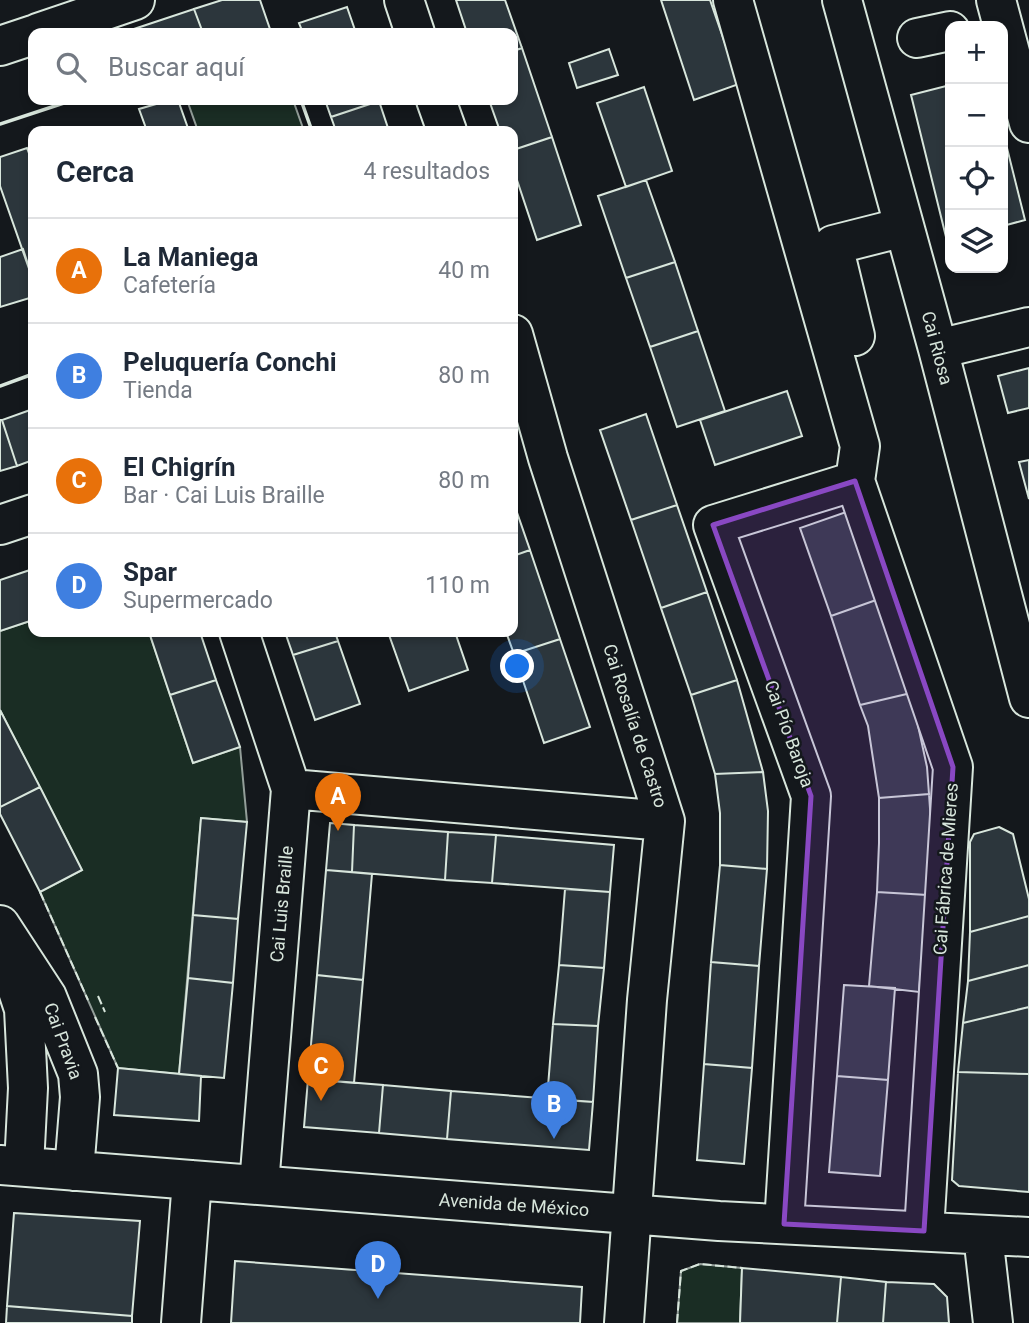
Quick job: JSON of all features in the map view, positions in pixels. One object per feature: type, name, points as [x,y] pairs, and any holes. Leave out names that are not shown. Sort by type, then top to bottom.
[{"type":"street","points":[[53,28],[135,0]]},
{"type":"street","points":[[404,0],[413,28]]},
{"type":"street","points":[[733,0],[860,446],[855,481]]},
{"type":"street","name":"Cai Riosa","points":[[842,0],[938,349],[1029,698]]},
{"type":"street","points":[[991,16],[1029,123]]},
{"type":"street","points":[[0,47],[28,37]]},
{"type":"street","points":[[438,105],[445,126]]},
{"type":"street","points":[[823,314],[838,310],[852,371],[863,367],[833,245],[904,227]]},
{"type":"street","points":[[938,349],[1029,327]]},
{"type":"street","name":"Cai Rosalía de Castro","points":[[518,358],[665,821],[647,1000],[624,1323]]},
{"type":"street","name":"Cai Pío Baroja","points":[[784,1224],[811,796],[713,525],[855,481]]},
{"type":"street","name":"Cai Fábrica de Mieres","points":[[855,481],[953,767],[924,1231]]},
{"type":"street","points":[[0,526],[28,516]]},
{"type":"street","name":"Cai Luis Braille","points":[[241,637],[291,789],[259,1185]]},
{"type":"street","points":[[291,789],[665,821]]},
{"type":"street","name":"Cai Pravia","points":[[0,925],[47,998],[78,1074],[80,1097],[74,1171]]},
{"type":"street","name":"Cai Pravia","points":[[0,935],[24,1009],[28,1088],[12,1165]]},
{"type":"street","name":"Avenida de México","points":[[12,1165],[630,1214],[1029,1237]]},
{"type":"street","points":[[181,1323],[192,1180]]},
{"type":"street","points":[[983,1235],[993,1323]]},
{"type":"highlighted area","points":[[855,481],[953,767],[924,1231],[784,1224],[811,796],[713,525]]},
{"type":"green space","points":[[189,105],[295,105],[302,126],[196,126]]},
{"type":"green space","points":[[28,622],[28,637],[151,637],[193,763],[240,747],[247,822],[201,818],[179,1074],[118,1068],[40,892],[82,870],[0,710],[0,631]]},
{"type":"green space","points":[[700,1264],[742,1268],[740,1323],[677,1323],[681,1271]]},
{"type":"building","points":[[222,0],[260,0],[270,28],[201,28],[194,9]]},
{"type":"building","points":[[456,0],[505,0],[515,28],[465,28]]},
{"type":"building","points":[[661,0],[710,0],[739,84],[694,100]]},
{"type":"building","points":[[347,7],[354,28],[301,28],[299,23]]},
{"type":"building","points":[[194,9],[201,28],[137,28]]},
{"type":"building","points":[[522,48],[552,137],[518,148],[518,126],[498,126],[491,105],[518,105],[518,49]]},
{"type":"building","points":[[609,49],[618,75],[577,88],[569,63]]},
{"type":"building","points":[[945,86],[945,233],[911,95]]},
{"type":"building","points":[[644,87],[672,171],[626,187],[597,103]]},
{"type":"building","points":[[153,105],[180,105],[187,126],[145,126],[139,109]]},
{"type":"building","points":[[327,105],[367,105],[331,117]]},
{"type":"building","points":[[367,105],[380,105],[387,126],[334,126],[331,117]]},
{"type":"building","points":[[552,137],[581,225],[537,240],[518,183],[518,148]]},
{"type":"building","points":[[27,148],[28,151],[28,266],[0,186],[0,157]]},
{"type":"building","points":[[1008,152],[1025,220],[1008,225]]},
{"type":"building","points":[[646,180],[675,262],[626,278],[598,196]]},
{"type":"building","points":[[23,249],[28,264],[28,299],[0,307],[0,257]]},
{"type":"building","points":[[675,262],[698,331],[650,347],[626,278]]},
{"type":"building","points":[[698,331],[725,411],[677,427],[650,347]]},
{"type":"building","points":[[1029,368],[1029,408],[1008,413],[998,376]]},
{"type":"building","points":[[787,391],[802,436],[715,465],[700,420]]},
{"type":"building","points":[[28,411],[28,462],[17,466],[2,420]]},
{"type":"building","points":[[646,414],[677,505],[631,520],[600,430]]},
{"type":"building","points":[[0,420],[17,466],[0,471]]},
{"type":"building","points":[[1029,460],[1029,499],[1019,462]]},
{"type":"building","points":[[677,505],[707,592],[661,608],[631,520]]},
{"type":"building","points":[[849,511],[879,599],[831,616],[800,528]]},
{"type":"building","points":[[518,515],[530,550],[518,554]]},
{"type":"building","points":[[530,550],[560,639],[514,654],[508,637],[518,637],[518,554]]},
{"type":"building","points":[[28,571],[28,622],[0,631],[0,580]]},
{"type":"building","points":[[707,592],[737,680],[691,695],[661,608]]},
{"type":"building","points":[[879,599],[911,693],[860,705],[831,616]]},
{"type":"building","points":[[151,637],[202,637],[216,680],[170,695]]},
{"type":"building","points":[[287,637],[337,637],[338,641],[293,655]]},
{"type":"building","points":[[390,637],[457,637],[468,670],[409,691]]},
{"type":"building","points":[[560,639],[590,727],[544,743],[514,654]]},
{"type":"building","points":[[338,641],[360,704],[315,720],[293,655]]},
{"type":"building","points":[[216,680],[240,747],[193,763],[170,695]]},
{"type":"building","points":[[737,680],[763,772],[715,774],[691,695]]},
{"type":"building","points":[[911,693],[927,767],[929,794],[879,798],[868,726],[860,705]]},
{"type":"building","points":[[0,710],[40,787],[0,807]]},
{"type":"building","points":[[763,772],[768,811],[767,869],[720,865],[720,813],[715,774]]},
{"type":"building","points":[[40,787],[82,870],[40,892],[0,814],[0,807]]},
{"type":"building","points":[[929,794],[931,823],[927,895],[877,892],[879,798]]},
{"type":"building","points":[[201,818],[247,822],[238,919],[193,915]]},
{"type":"building","points":[[330,823],[354,825],[352,872],[326,870]]},
{"type":"building","points":[[354,825],[448,832],[445,880],[352,872]]},
{"type":"building","points":[[999,827],[1013,834],[1029,899],[1029,916],[970,932],[970,842],[974,834]]},
{"type":"building","points":[[448,832],[496,835],[492,883],[445,880]]},
{"type":"building","points":[[496,835],[614,845],[610,892],[492,883]]},
{"type":"building","points":[[720,865],[767,869],[759,966],[711,962]]},
{"type":"building","points":[[326,870],[372,874],[363,980],[317,975]]},
{"type":"building","points":[[565,889],[610,892],[604,968],[559,965]]},
{"type":"building","points":[[877,892],[927,895],[919,992],[869,986]]},
{"type":"building","points":[[193,915],[238,919],[233,983],[188,978]]},
{"type":"building","points":[[1029,916],[1029,965],[968,981],[970,932]]},
{"type":"building","points":[[711,962],[759,966],[752,1068],[704,1064]]},
{"type":"building","points":[[559,965],[604,968],[598,1026],[553,1024]]},
{"type":"building","points":[[1029,965],[1029,1007],[963,1023],[968,981]]},
{"type":"building","points":[[317,975],[363,980],[354,1083],[308,1079]]},
{"type":"building","points":[[188,978],[233,983],[224,1078],[179,1074]]},
{"type":"building","points":[[844,985],[895,988],[888,1080],[837,1076]]},
{"type":"building","points":[[1029,1007],[1029,1074],[958,1072],[963,1023]]},
{"type":"building","points":[[553,1024],[598,1026],[593,1102],[547,1099]]},
{"type":"building","points":[[704,1064],[752,1068],[744,1164],[697,1160]]},
{"type":"building","points":[[118,1068],[201,1076],[199,1121],[114,1115]]},
{"type":"building","points":[[958,1072],[1029,1074],[1029,1192],[959,1186],[952,1180]]},
{"type":"building","points":[[837,1076],[888,1080],[880,1176],[829,1172]]},
{"type":"building","points":[[308,1079],[383,1085],[379,1133],[304,1127]]},
{"type":"building","points":[[383,1085],[451,1091],[447,1139],[379,1133]]},
{"type":"building","points":[[451,1091],[593,1102],[589,1150],[447,1139]]},
{"type":"building","points":[[14,1213],[140,1221],[132,1316],[7,1306]]},
{"type":"building","points":[[235,1261],[582,1287],[580,1323],[231,1323]]},
{"type":"building","points":[[742,1268],[841,1277],[837,1323],[740,1323]]},
{"type":"building","points":[[841,1277],[886,1282],[883,1323],[837,1323]]},
{"type":"building","points":[[886,1282],[934,1284],[947,1297],[949,1323],[883,1323]]},
{"type":"building","points":[[7,1306],[132,1316],[132,1323],[6,1323]]},
{"type":"fence","points":[[40,892],[88,1000]]},
{"type":"fence","points":[[98,996],[105,1012]]},
{"type":"fence","points":[[95,1017],[118,1068]]},
{"type":"fence","points":[[677,1323],[681,1271],[700,1264],[742,1268]]},
{"type":"wall","points":[[0,124],[58,105]]},
{"type":"wall","points":[[303,105],[310,126]]},
{"type":"wall","points":[[0,386],[28,376]]},
{"type":"place","name":"La Maniega","points":[[338,831]]},
{"type":"place","name":"El Chigrín","points":[[321,1101]]},
{"type":"place","name":"Peluquería Conchi","points":[[554,1139]]},
{"type":"place","name":"Spar","points":[[378,1299]]}]
